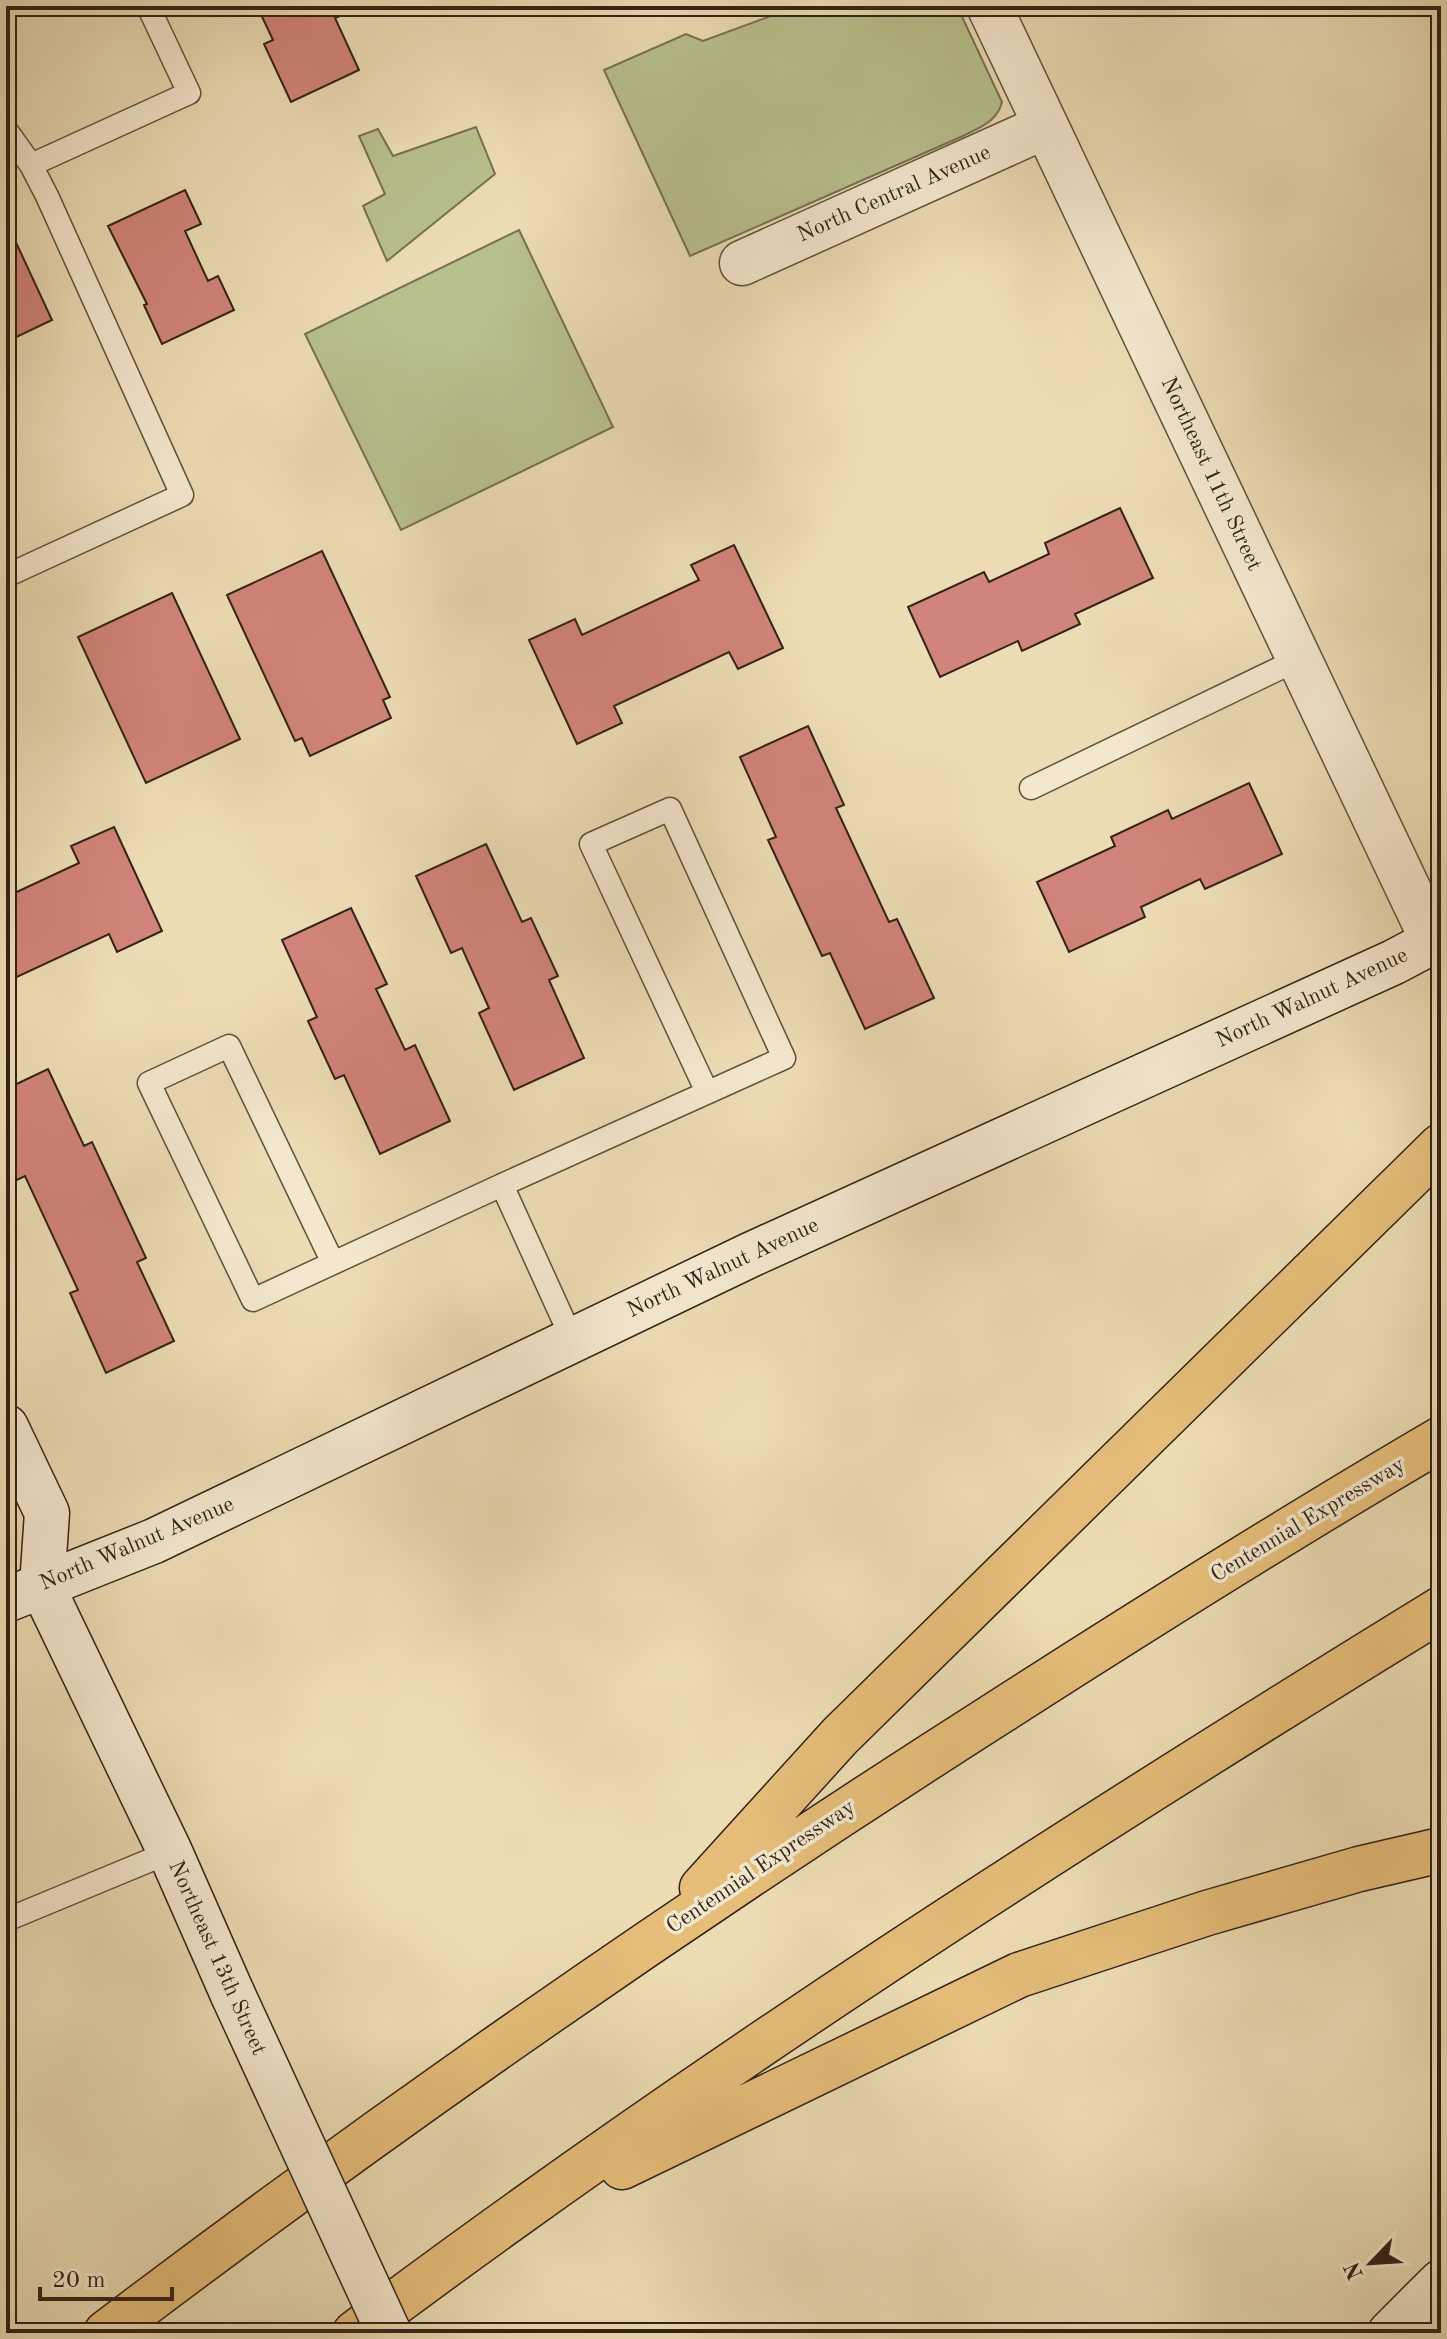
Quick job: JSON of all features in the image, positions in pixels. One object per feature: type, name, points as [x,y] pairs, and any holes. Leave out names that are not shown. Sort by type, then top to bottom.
[{"type":"highway","points":[[657,1937],[840,1736],[1441,1146]]},
{"type":"highway","name":"Centennial Expressway","points":[[106,2333],[444,2085],[873,1792],[1088,1655],[1441,1439]]},
{"type":"highway","points":[[355,2333],[494,2229],[750,2051],[1015,1876],[1441,1609]]},
{"type":"highway","points":[[494,2229],[1019,1975],[1207,1913],[1359,1869],[1441,1850]]},
{"type":"main road","name":"Northeast 11th Street","points":[[989,6],[1299,659],[1437,939]]},
{"type":"main road","name":"North Central Avenue","points":[[742,263],[1046,126]]},
{"type":"main road","name":"North Walnut Avenue","points":[[18,1583],[154,1541],[750,1255],[1394,962],[1437,939]]},
{"type":"main road","name":"Northeast 13th Street","points":[[6,1427],[47,1513],[18,1583],[170,1852],[389,2333]]},
{"type":"main road","points":[[1390,2333],[1441,2282]]},
{"type":"lane","points":[[31,165],[189,93],[148,6]]},
{"type":"lane","points":[[6,130],[31,165],[182,495],[6,576]]},
{"type":"lane","points":[[1031,788],[1299,659]]},
{"type":"lane","points":[[333,1263],[229,1046],[149,1083],[253,1300],[784,1058],[670,809],[591,844],[707,1092]]},
{"type":"lane","points":[[502,1185],[572,1339]]},
{"type":"lane","points":[[6,1920],[170,1852]]},
{"type":"green space","points":[[798,6],[957,6],[1002,102],[1000,109],[987,123],[963,136],[690,256],[604,70],[686,34],[703,41]]},
{"type":"green space","points":[[476,127],[495,174],[387,261],[363,206],[385,194],[359,136],[378,129],[393,156]]},
{"type":"green space","points":[[519,230],[613,427],[401,530],[305,334]]},
{"type":"building","points":[[257,6],[340,6],[344,14],[335,18],[359,70],[291,102],[264,44],[273,40]]},
{"type":"building","points":[[185,190],[201,224],[185,231],[208,281],[218,276],[234,310],[162,344],[144,305],[147,304],[108,226]]},
{"type":"building","points":[[6,221],[52,320],[6,342]]},
{"type":"building","points":[[1120,508],[1153,578],[1075,614],[1080,624],[1022,651],[1018,641],[940,677],[908,607],[984,572],[989,582],[1049,554],[1045,543]]},
{"type":"building","points":[[734,545],[783,648],[738,669],[729,652],[614,706],[622,723],[577,744],[529,640],[575,619],[582,635],[699,580],[691,565]]},
{"type":"building","points":[[322,551],[390,697],[383,700],[391,718],[310,756],[302,738],[295,741],[227,595]]},
{"type":"building","points":[[172,593],[240,739],[146,783],[78,637]]},
{"type":"building","points":[[808,726],[844,805],[836,808],[889,922],[897,919],[934,998],[865,1029],[830,953],[822,956],[768,840],[776,837],[740,757]]},
{"type":"building","points":[[1249,783],[1282,854],[1205,889],[1200,879],[1141,907],[1145,917],[1069,952],[1037,882],[1115,846],[1111,837],[1168,810],[1172,819]]},
{"type":"building","points":[[114,827],[162,931],[117,952],[109,934],[6,982],[6,897],[79,863],[71,846]]},
{"type":"building","points":[[486,844],[522,922],[531,918],[558,976],[549,980],[584,1058],[514,1090],[479,1013],[489,1008],[462,948],[451,953],[416,876]]},
{"type":"building","points":[[351,908],[387,984],[376,989],[405,1050],[415,1045],[450,1121],[380,1154],[344,1075],[335,1079],[308,1021],[317,1017],[282,940]]},
{"type":"building","points":[[48,1069],[84,1146],[92,1142],[146,1258],[137,1262],[174,1341],[106,1373],[70,1293],[78,1290],[25,1176],[17,1180],[6,1156],[6,1089]]}]
